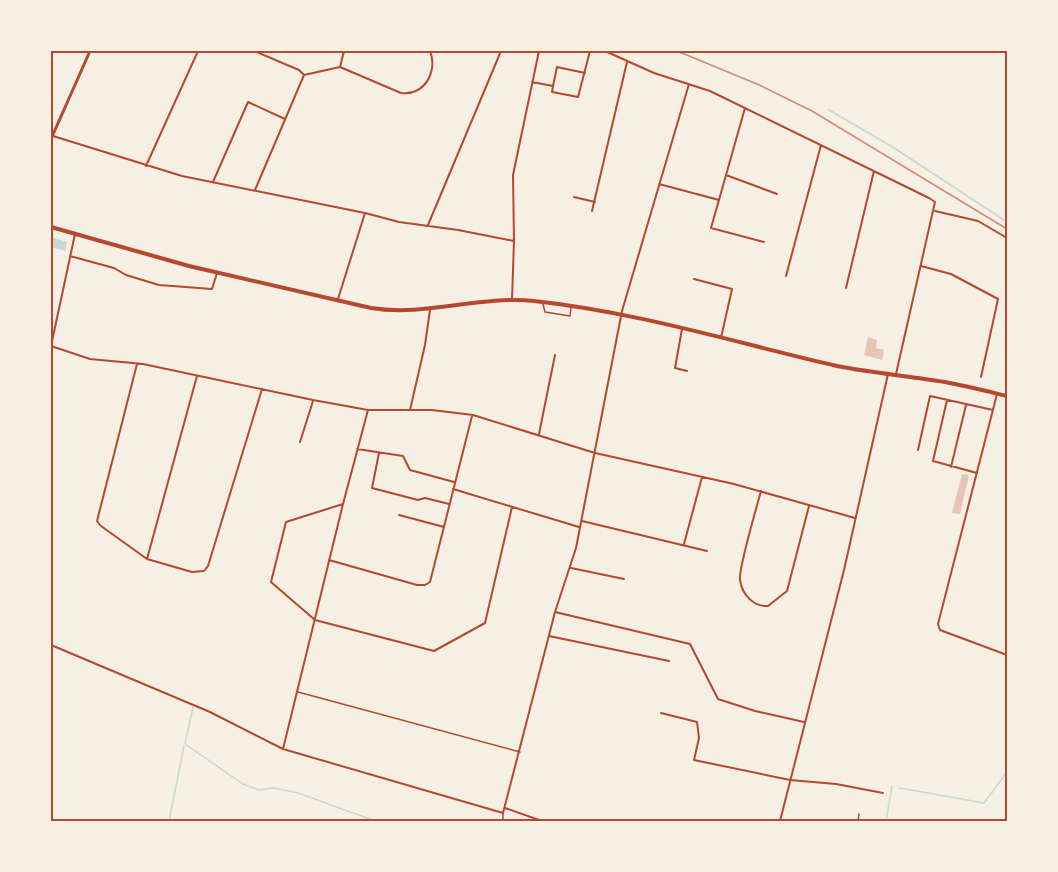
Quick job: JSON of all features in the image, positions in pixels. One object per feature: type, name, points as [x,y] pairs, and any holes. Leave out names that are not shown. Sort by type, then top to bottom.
[{"type":"main road","points":[[51,227],[217,273],[338,302],[383,310],[430,308],[512,299],[543,302],[621,315],[837,366],[952,383],[1007,396]]},
{"type":"street","points":[[90,51],[52,138],[145,166],[213,182],[405,223],[428,225],[514,242]]},
{"type":"street","points":[[145,166],[198,51]]},
{"type":"street","points":[[254,51],[299,70],[304,75]]},
{"type":"street","points":[[340,67],[344,51]]},
{"type":"street","points":[[304,75],[340,67],[401,93],[411,93],[422,89],[427,80],[433,62],[430,51]]},
{"type":"street","points":[[428,225],[501,51]]},
{"type":"street","points":[[512,299],[513,175],[539,51]]},
{"type":"street","points":[[585,73],[557,67],[552,92],[576,97],[580,93],[585,73],[590,51]]},
{"type":"street","points":[[605,51],[654,74],[689,84],[745,108],[935,202],[895,375]]},
{"type":"street","points":[[592,211],[627,62]]},
{"type":"street","points":[[255,190],[304,75]]},
{"type":"street","points":[[532,82],[553,86]]},
{"type":"street","points":[[51,645],[210,712],[283,749],[503,813],[555,612],[570,568],[582,521],[621,315],[689,84]]},
{"type":"street","points":[[213,182],[248,102],[285,119]]},
{"type":"street","points":[[745,108],[711,228],[764,242]]},
{"type":"street","points":[[786,276],[820,145]]},
{"type":"street","points":[[846,288],[874,171]]},
{"type":"street","points":[[726,175],[777,194]]},
{"type":"street","points":[[659,184],[719,200]]},
{"type":"street","points":[[574,197],[595,202]]},
{"type":"street","points":[[934,211],[978,221],[1007,238]]},
{"type":"street","points":[[338,302],[365,213]]},
{"type":"street","points":[[75,233],[51,346],[90,359],[137,364],[197,375],[368,410],[410,410],[473,415],[595,453],[760,491],[855,518]]},
{"type":"street","points":[[70,256],[170,287],[212,290],[217,273]]},
{"type":"street","points":[[921,266],[951,274],[998,299],[981,377]]},
{"type":"street","points":[[694,279],[732,289],[721,338]]},
{"type":"street","points":[[410,410],[429,323],[430,308]]},
{"type":"street","points":[[682,329],[675,368],[687,370]]},
{"type":"street","points":[[539,434],[555,355]]},
{"type":"street","points":[[137,364],[97,521],[147,559],[197,573],[204,571],[208,566],[262,389]]},
{"type":"street","points":[[780,821],[804,722],[826,645],[888,374]]},
{"type":"street","points":[[147,559],[197,375]]},
{"type":"street","points":[[997,394],[938,624],[940,630],[1007,655]]},
{"type":"street","points":[[918,450],[930,396],[993,410]]},
{"type":"street","points":[[300,442],[313,400]]},
{"type":"street","points":[[947,400],[933,460],[977,473]]},
{"type":"street","points":[[951,467],[966,404]]},
{"type":"street","points":[[283,749],[368,410]]},
{"type":"street","points":[[329,560],[417,585],[430,582],[473,415]]},
{"type":"street","points":[[357,449],[403,456],[410,470],[454,482]]},
{"type":"street","points":[[379,453],[372,488],[418,500],[424,498],[449,504]]},
{"type":"street","points":[[684,545],[702,477]]},
{"type":"street","points":[[453,489],[580,527]]},
{"type":"street","points":[[760,491],[739,578],[754,604],[768,606],[787,591],[809,506]]},
{"type":"street","points":[[343,504],[286,522],[271,582],[315,620],[434,651],[485,623],[512,507]]},
{"type":"street","points":[[399,515],[444,527]]},
{"type":"street","points":[[582,521],[707,551]]},
{"type":"street","points":[[570,568],[624,579]]},
{"type":"street","points":[[555,612],[690,644],[718,699],[755,711],[804,722]]},
{"type":"street","points":[[549,636],[669,662]]},
{"type":"street","points":[[661,713],[697,722],[699,738],[694,760],[790,780],[836,784],[883,793]]},
{"type":"street","points":[[505,808],[542,821]]},
{"type":"lane","points":[[543,302],[542,307],[545,312],[570,316],[572,306]]},
{"type":"lane","points":[[297,692],[520,752]]},
{"type":"lane","points":[[503,813],[503,821]]},
{"type":"lane","points":[[858,821],[859,814]]},
{"type":"shaded area","points":[[51,237],[67,242],[65,251],[51,247]]},
{"type":"building","points":[[868,337],[877,340],[876,348],[884,350],[882,360],[864,355]]},
{"type":"building","points":[[962,474],[969,475],[960,514],[952,513]]},
{"type":"waterway","points":[[829,110],[891,146],[1007,222]]},
{"type":"waterway","points":[[193,707],[185,744],[243,784],[259,790],[274,788],[298,793],[375,821]]},
{"type":"waterway","points":[[169,821],[184,746]]},
{"type":"waterway","points":[[900,788],[984,803],[1007,772]]},
{"type":"waterway","points":[[886,821],[892,786]]},
{"type":"railway","points":[[677,51],[757,84],[812,111],[1007,229]]}]
